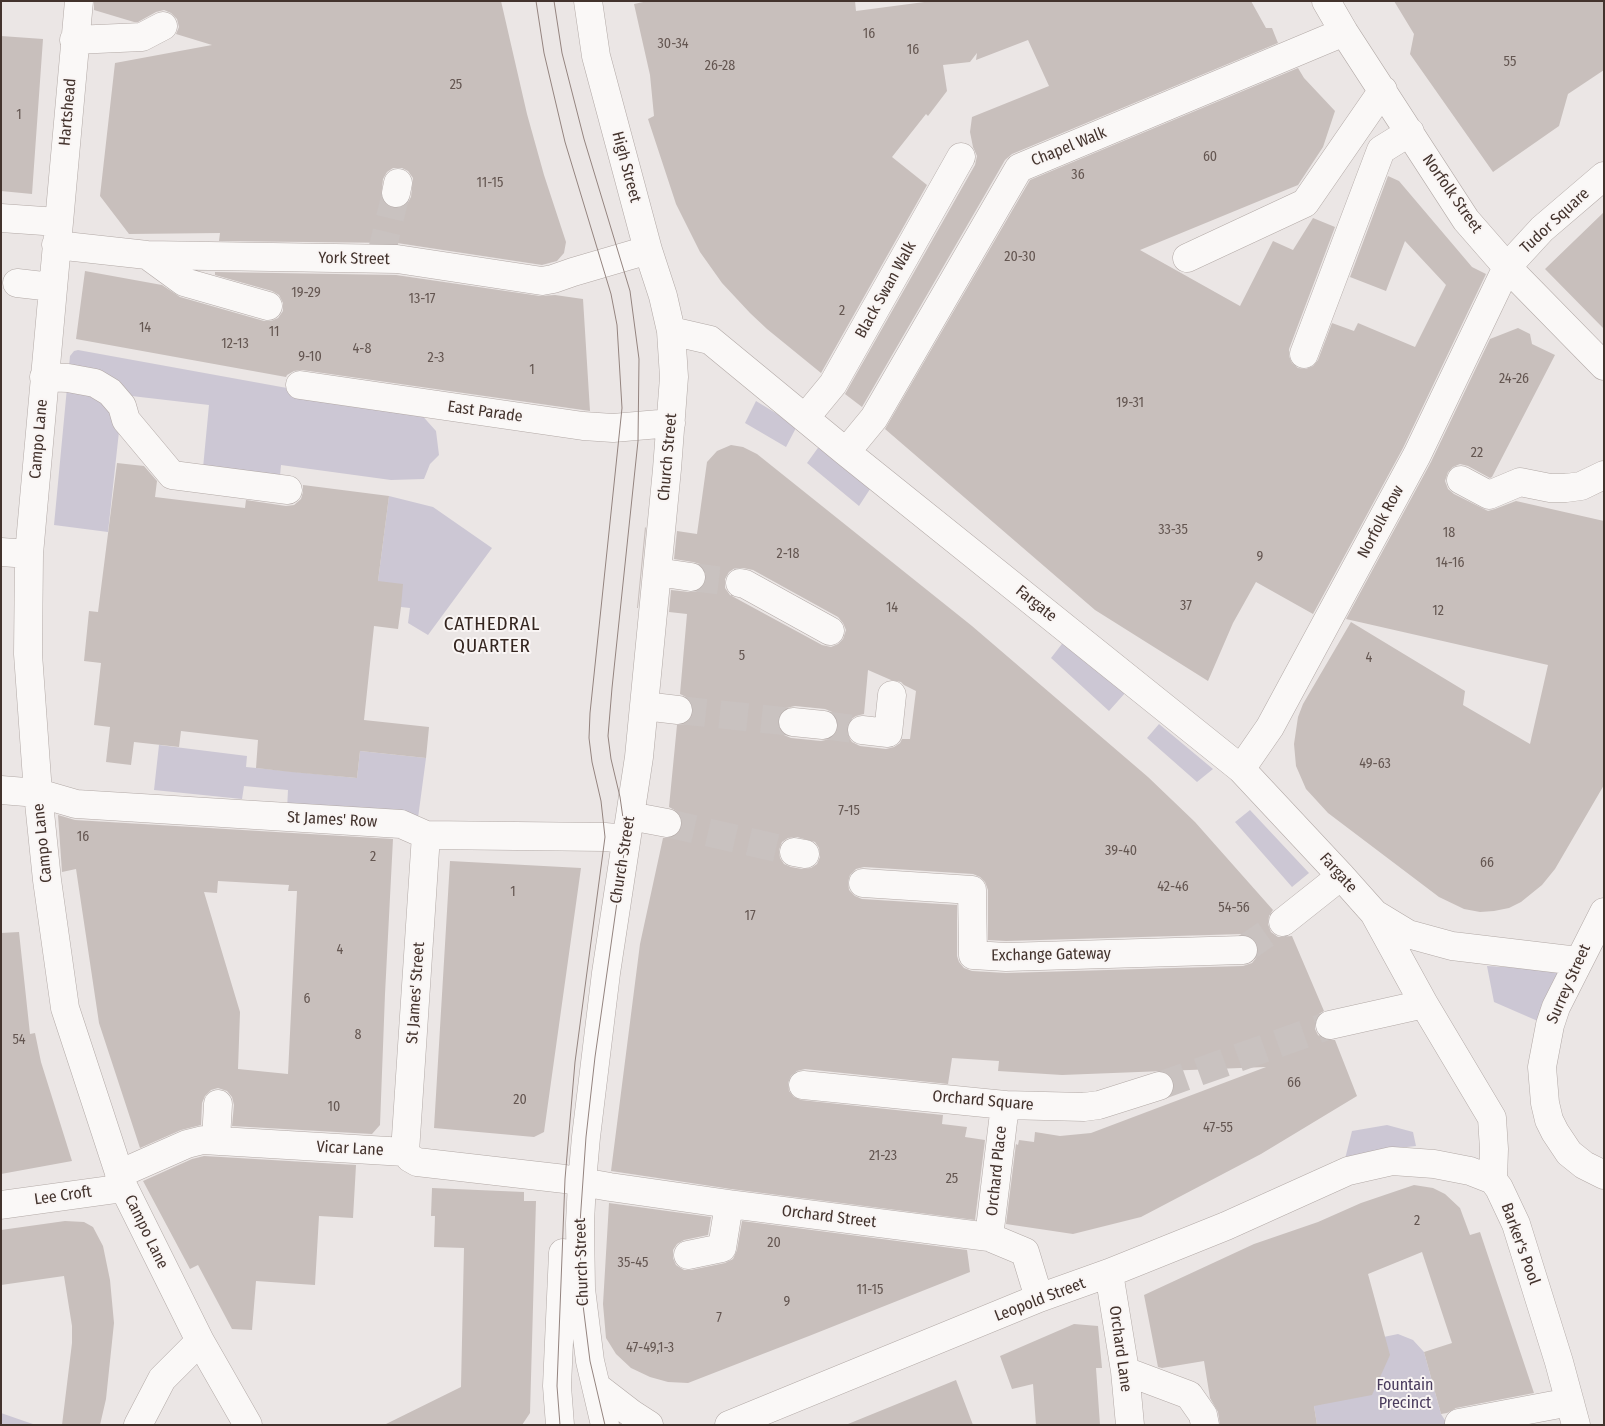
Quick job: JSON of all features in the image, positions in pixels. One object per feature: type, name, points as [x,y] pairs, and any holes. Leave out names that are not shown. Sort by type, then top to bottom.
[{"type":"street","name":"Hartshead","points":[[57,234],[79,1]]},
{"type":"street","name":"High Street","points":[[588,1],[596,56],[671,331]]},
{"type":"street","name":"Norfolk Street","points":[[1326,1],[1344,32],[1466,220],[1507,267],[1604,366]]},
{"type":"street","points":[[74,40],[142,36],[164,26]]},
{"type":"street","name":"Chapel Walk","points":[[846,452],[874,418],[1019,168],[1344,32]]},
{"type":"street","points":[[1187,258],[1305,203],[1383,90]]},
{"type":"street","points":[[1304,354],[1381,150],[1410,132]]},
{"type":"street","name":"Black Swan Walk","points":[[805,418],[833,384],[961,156]]},
{"type":"street","name":"Tudor Square","points":[[1507,267],[1542,229],[1604,176]]},
{"type":"street","name":"York Street","points":[[1,218],[147,256],[397,259],[531,281],[553,279],[648,250]]},
{"type":"street","name":"Campo Lane","points":[[57,234],[29,554],[28,654],[38,793],[59,977],[65,1008],[122,1181],[200,1341],[248,1425]]},
{"type":"street","points":[[147,256],[184,282],[268,306]]},
{"type":"street","name":"Norfolk Row","points":[[1241,769],[1270,727],[1417,455],[1507,267]]},
{"type":"street","points":[[18,282],[52,287]]},
{"type":"street","name":"Fargate","points":[[671,331],[710,340],[846,452],[1241,769],[1374,913],[1424,1004],[1492,1118],[1493,1180]]},
{"type":"street","name":"Church Street","points":[[560,1425],[557,1386],[574,1181],[586,1137],[602,1001],[639,757],[671,423],[674,377],[671,331]]},
{"type":"street","points":[[44,377],[68,378],[95,383],[110,392],[122,406],[126,420],[172,475],[288,490]]},
{"type":"street","name":"East Parade","points":[[300,385],[583,426],[613,428],[671,423]]},
{"type":"street","points":[[1461,480],[1489,495],[1520,482],[1550,488],[1566,488],[1581,486],[1604,475]]},
{"type":"street","points":[[1,552],[29,554]]},
{"type":"street","points":[[657,572],[691,576]]},
{"type":"street","points":[[740,583],[830,631]]},
{"type":"street","points":[[862,730],[888,733],[892,695]]},
{"type":"street","points":[[644,706],[678,710]]},
{"type":"street","points":[[793,722],[823,726]]},
{"type":"street","name":"St James' Row","points":[[1,790],[38,793],[76,804],[401,824],[426,835],[605,837],[628,827],[667,823]]},
{"type":"street","name":"St James' Street","points":[[405,1152],[426,835]]},
{"type":"street","points":[[1283,922],[1341,876]]},
{"type":"street","name":"Exchange Gateway","points":[[863,883],[972,890],[973,956],[1243,950]]},
{"type":"street","name":"Surrey Street","points":[[1594,1170],[1569,1153],[1549,1120],[1544,1095],[1542,1067],[1550,1025],[1556,1007],[1604,912]]},
{"type":"street","name":"Fargate","points":[[1374,913],[1408,934],[1452,946],[1578,961]]},
{"type":"street","points":[[1330,1025],[1424,1004]]},
{"type":"street","name":"Orchard Square","points":[[803,1085],[1005,1105],[1084,1107],[1099,1105],[1159,1086]]},
{"type":"street","points":[[216,1140],[218,1104]]},
{"type":"street","name":"Orchard Place","points":[[989,1237],[1005,1105]]},
{"type":"street","name":"Vicar Lane","points":[[122,1181],[187,1144],[203,1140],[405,1152],[410,1158],[418,1162],[574,1181]]},
{"type":"street","name":"Leopold Street","points":[[729,1425],[1040,1298],[1110,1273],[1226,1226],[1348,1171],[1392,1161],[1400,1161],[1452,1166],[1483,1175],[1493,1180]]},
{"type":"street","name":"Barker's Pool","points":[[1493,1180],[1499,1188],[1516,1224],[1560,1362],[1573,1413]]},
{"type":"street","name":"Lee Croft","points":[[1,1205],[122,1181]]},
{"type":"street","name":"Church Street","points":[[574,1181],[580,1223],[581,1289],[590,1361],[605,1425]]},
{"type":"street","name":"Orchard Street","points":[[574,1181],[729,1204],[989,1237],[1025,1252],[1040,1298]]},
{"type":"street","points":[[688,1255],[722,1248],[729,1204]]},
{"type":"street","name":"Orchard Lane","points":[[1110,1273],[1125,1371],[1130,1425]]},
{"type":"street","points":[[138,1425],[162,1379],[200,1341]]},
{"type":"street","points":[[1125,1371],[1189,1395],[1203,1415],[1205,1425]]},
{"type":"street","points":[[597,1387],[649,1425]]},
{"type":"street","points":[[1459,1423],[1573,1413]]},
{"type":"green space","points":[[78,350],[419,412],[436,431],[439,455],[430,464],[424,479],[391,480],[281,465],[280,476],[203,468],[209,405],[123,395],[108,532],[54,525],[70,356],[74,351]]},
{"type":"green space","points":[[756,401],[797,426],[786,447],[745,423]]},
{"type":"green space","points":[[820,445],[872,486],[859,506],[807,463]]},
{"type":"green space","points":[[389,496],[433,507],[492,548],[428,635],[408,623],[410,608],[401,607],[378,581]]},
{"type":"green space","points":[[1065,640],[1126,692],[1109,711],[1051,658]]},
{"type":"green space","points":[[1159,724],[1213,769],[1197,782],[1147,738]]},
{"type":"green space","points":[[159,745],[247,756],[246,767],[357,778],[360,751],[426,758],[418,818],[287,810],[288,790],[244,786],[242,799],[154,790]]},
{"type":"green space","points":[[1250,810],[1309,873],[1292,887],[1235,822]]},
{"type":"green space","points":[[1487,966],[1563,970],[1540,1022],[1494,1002]]},
{"type":"green space","points":[[1387,1125],[1413,1132],[1416,1146],[1345,1159],[1352,1131]]},
{"type":"green space","name":"Fountain Precinct","points":[[1398,1334],[1413,1340],[1424,1352],[1441,1414],[1448,1425],[1317,1425],[1314,1406],[1374,1339]]},
{"type":"green space","points":[[1,1413],[24,1421],[36,1425],[1,1425]]},
{"type":"building","points":[[94,1],[501,1],[527,114],[544,175],[566,242],[564,253],[557,261],[542,265],[397,243],[219,241],[220,233],[129,234],[100,196],[115,63],[212,45],[176,34],[179,27],[177,19],[171,13],[164,10],[134,22],[94,10]],"holes":[[[393,168],[402,168],[408,171],[413,178],[411,197],[407,204],[401,208],[392,208],[386,205],[381,198],[383,179],[387,172]]]},
{"type":"building","points":[[648,1],[855,1],[856,11],[932,1],[1251,1],[1266,28],[1272,28],[1278,43],[1012,154],[1005,160],[862,407],[845,394],[975,165],[977,156],[970,132],[972,117],[1049,86],[1028,40],[976,60],[977,53],[970,62],[943,65],[947,91],[892,157],[927,185],[821,373],[767,329],[722,283],[700,252],[676,204],[648,119],[654,116],[650,75],[634,4]]},
{"type":"building","points":[[1394,1],[1604,1],[1604,70],[1568,94],[1559,126],[1493,172],[1410,54],[1414,34]]},
{"type":"building","points":[[1,36],[43,39],[32,194],[1,191]]},
{"type":"building","points":[[1298,68],[1304,78],[1335,111],[1323,147],[1298,185],[1140,250],[1240,306],[1273,241],[1293,250],[1313,218],[1335,227],[1289,349],[1292,363],[1298,368],[1306,369],[1313,366],[1318,360],[1332,323],[1354,331],[1358,323],[1415,347],[1446,285],[1405,241],[1386,291],[1350,277],[1388,176],[1399,181],[1472,267],[1486,274],[1403,448],[1313,614],[1256,582],[1233,623],[1208,681],[1095,610],[885,429],[1030,180]]},
{"type":"building","points":[[1604,212],[1604,329],[1545,269]]},
{"type":"building","points":[[85,271],[162,285],[180,297],[264,321],[278,318],[283,311],[283,303],[279,295],[272,291],[215,275],[215,272],[396,275],[540,296],[555,295],[583,299],[590,411],[302,370],[294,371],[286,377],[76,339]]},
{"type":"building","points":[[1518,328],[1530,334],[1532,344],[1555,355],[1492,477],[1490,478],[1468,466],[1460,464],[1448,472],[1445,481],[1448,489],[1454,494],[1488,511],[1516,501],[1604,521],[1604,785],[1555,869],[1542,885],[1521,902],[1509,908],[1480,912],[1464,909],[1439,897],[1328,813],[1306,789],[1296,766],[1294,744],[1298,717],[1303,704],[1351,622],[1465,691],[1463,705],[1530,744],[1548,665],[1346,619],[1431,462],[1490,339]]},
{"type":"building","points":[[731,445],[743,447],[757,454],[972,626],[1148,777],[1195,822],[1273,910],[1269,916],[1268,924],[1271,932],[1278,937],[1292,936],[1324,1011],[1315,1020],[1315,1029],[1318,1035],[1325,1040],[1335,1040],[1357,1096],[1261,1154],[1141,1217],[1073,1234],[1006,1224],[1016,1144],[1018,1145],[1019,1140],[1034,1142],[1035,1132],[1060,1136],[1091,1133],[1266,1067],[1062,1075],[998,1071],[999,1061],[952,1058],[948,1084],[805,1069],[797,1071],[791,1076],[788,1083],[789,1091],[794,1097],[801,1100],[943,1115],[942,1124],[967,1127],[965,1137],[985,1140],[975,1220],[731,1189],[611,1171],[640,944],[663,838],[673,838],[679,833],[682,825],[682,818],[678,812],[669,807],[677,725],[685,724],[690,720],[694,711],[688,698],[680,694],[687,614],[669,612],[671,590],[696,592],[703,587],[706,579],[705,571],[700,564],[674,559],[677,531],[697,534],[707,462],[717,451]],"holes":[[[735,568],[753,570],[838,617],[846,630],[843,639],[831,647],[822,645],[730,595],[725,588],[725,579],[729,572]],[[868,670],[891,680],[901,682],[916,691],[910,739],[902,739],[894,747],[886,749],[860,746],[852,742],[848,736],[847,728],[850,720],[864,714]],[[795,706],[825,709],[832,712],[839,726],[836,734],[830,739],[821,741],[791,738],[784,735],[779,728],[778,720],[786,708]],[[797,837],[815,842],[819,848],[820,857],[817,864],[811,868],[802,869],[784,864],[780,858],[779,850],[782,842],[788,838]],[[864,867],[973,874],[980,877],[985,882],[988,890],[988,940],[1243,934],[1256,941],[1259,950],[1252,963],[1243,966],[1006,973],[972,971],[964,968],[957,956],[957,905],[862,899],[855,896],[849,890],[848,882],[850,875],[856,869]]]},
{"type":"building","points":[[117,463],[144,466],[157,481],[155,497],[245,508],[246,500],[286,506],[294,505],[301,499],[303,485],[389,496],[378,581],[403,584],[401,607],[398,629],[374,626],[364,720],[429,727],[426,758],[360,751],[357,778],[291,772],[256,768],[258,740],[181,731],[179,747],[134,742],[131,765],[106,762],[110,727],[94,725],[101,663],[84,661],[89,611],[98,612]]},
{"type":"building","points":[[645,527],[646,528],[637,608]]},
{"type":"building","points":[[58,815],[75,820],[393,839],[380,1125],[372,1134],[232,1126],[234,1105],[232,1097],[227,1091],[218,1088],[211,1090],[205,1096],[202,1103],[201,1125],[181,1130],[140,1148],[99,1023],[76,869],[62,872]],"holes":[[[218,881],[289,885],[288,891],[297,891],[288,1074],[238,1069],[240,1012],[204,892],[217,893]]]},
{"type":"building","points":[[450,861],[581,868],[544,1132],[534,1137],[434,1128]]},
{"type":"building","points":[[19,932],[30,1034],[35,1033],[41,1062],[72,1161],[1,1174],[1,933]]},
{"type":"building","points":[[204,1156],[356,1165],[353,1218],[319,1216],[315,1285],[256,1281],[252,1330],[232,1329],[198,1265],[190,1269],[143,1181],[192,1159]]},
{"type":"building","points":[[1414,1185],[1433,1188],[1445,1194],[1460,1208],[1470,1235],[1480,1232],[1534,1393],[1456,1408],[1441,1414],[1424,1352],[1452,1343],[1422,1252],[1368,1274],[1390,1355],[1372,1395],[1314,1406],[1317,1425],[1220,1425],[1218,1412],[1210,1398],[1204,1361],[1162,1368],[1158,1367],[1144,1295],[1254,1244],[1318,1222],[1361,1203]]},
{"type":"building","points":[[432,1188],[524,1192],[524,1201],[536,1201],[530,1413],[522,1425],[384,1425],[461,1387],[464,1248],[434,1247],[435,1216],[431,1216]]},
{"type":"building","points":[[609,1203],[711,1217],[708,1235],[684,1240],[677,1244],[673,1250],[673,1258],[676,1265],[684,1270],[725,1263],[733,1259],[737,1250],[742,1221],[967,1250],[970,1272],[688,1383],[668,1382],[650,1377],[631,1368],[616,1354],[606,1338],[603,1304]]},
{"type":"building","points":[[65,1221],[84,1222],[93,1227],[103,1246],[110,1280],[114,1323],[106,1399],[100,1425],[62,1425],[72,1343],[72,1326],[64,1276],[1,1285],[1,1230]]},
{"type":"building","points":[[1074,1324],[1098,1326],[1102,1368],[1096,1368],[1100,1425],[1036,1425],[1033,1384],[1012,1389],[1000,1356]]},
{"type":"building","points":[[956,1380],[973,1425],[848,1424]]},
{"type":"tunnel","points":[[380,259],[396,193]]},
{"type":"tunnel","points":[[691,577],[740,583]]},
{"type":"tunnel","points":[[678,710],[793,722]]},
{"type":"tunnel","points":[[823,725],[862,730]]},
{"type":"tunnel","points":[[667,823],[794,852]]},
{"type":"tunnel","points":[[1243,950],[1283,922]]},
{"type":"tunnel","points":[[1159,1086],[1330,1025]]},
{"type":"tram line","points":[[536,1],[544,53],[565,142],[611,294],[617,325],[622,408],[590,713],[589,738],[592,762],[601,801],[605,837],[575,1062],[565,1179],[557,1386],[560,1425]]},
{"type":"tram line","points":[[554,1],[562,53],[584,139],[630,291],[639,359],[638,441],[608,736],[626,839],[595,1057],[586,1137],[580,1223],[581,1289],[590,1361],[605,1425]]},
{"type":"district","name":"CATHEDRAL QUARTER","points":[[492,636]]}]
